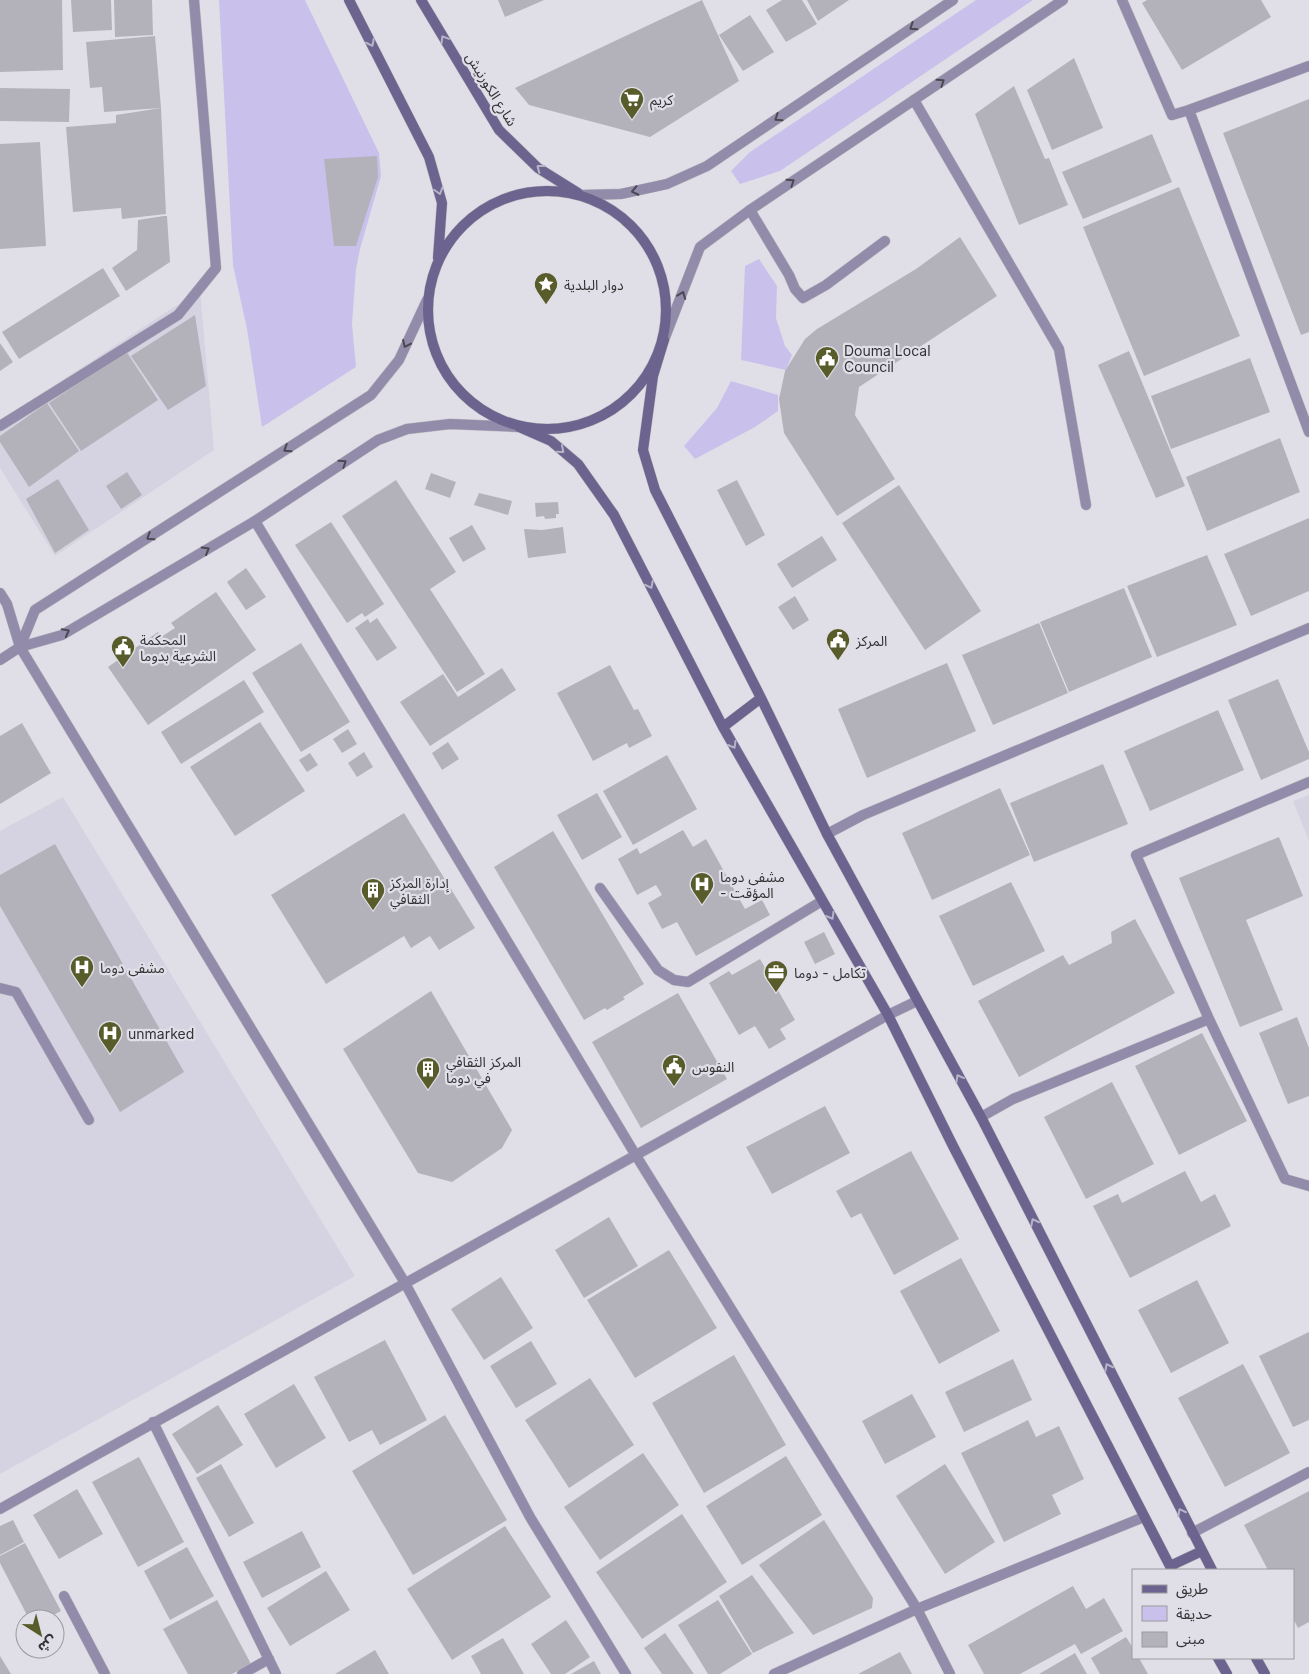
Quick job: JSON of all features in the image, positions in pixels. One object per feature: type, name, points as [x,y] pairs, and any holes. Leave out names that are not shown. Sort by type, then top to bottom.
[{"type":"main road","points":[[349,0],[429,157],[442,202],[438,261],[427,300],[429,334],[440,366],[460,394],[488,415],[551,442],[578,464],[610,508],[723,727],[888,1015],[1171,1568],[1202,1551]]},
{"type":"main road","name":"شارع الكورنيش","points":[[421,0],[499,130],[538,168],[581,195]]},
{"type":"main road","points":[[438,261],[456,232],[482,210],[513,195],[547,190],[581,195],[614,210],[641,235],[660,267],[667,303],[664,340],[653,376],[643,450],[655,490],[762,698],[827,834],[981,1117],[1211,1569]]},
{"type":"main road","points":[[519,427],[556,430],[592,421],[624,402],[649,374],[664,340]]},
{"type":"main road","points":[[723,727],[762,698]]},
{"type":"main road","points":[[1219,1659],[1227,1674]]},
{"type":"main road","points":[[1257,1659],[1265,1674]]},
{"type":"street","points":[[0,426],[178,315],[216,268],[194,0]]},
{"type":"street","points":[[581,195],[621,194],[667,184],[707,166],[953,0]]},
{"type":"street","points":[[664,340],[700,247],[750,210],[1063,0]]},
{"type":"street","points":[[1122,0],[1172,115],[1309,66]]},
{"type":"street","points":[[914,100],[1059,349],[1086,505]]},
{"type":"street","points":[[1189,110],[1309,432]]},
{"type":"street","points":[[750,210],[789,275],[795,289],[803,298],[826,285],[884,242]]},
{"type":"street","points":[[20,647],[35,610],[371,395],[399,360],[427,300]]},
{"type":"street","points":[[0,660],[20,647],[62,635],[255,521],[378,440],[407,429],[450,424],[519,427]]},
{"type":"street","points":[[255,521],[635,1154],[917,1609],[950,1674]]},
{"type":"street","points":[[0,593],[7,604],[20,647],[405,1284],[530,1518],[626,1674]]},
{"type":"street","points":[[827,834],[863,815],[1309,628]]},
{"type":"street","points":[[1309,782],[1136,855],[1209,1019],[1285,1179],[1309,1186]]},
{"type":"street","points":[[600,888],[658,970],[674,980],[688,982],[822,901]]},
{"type":"street","points":[[0,988],[16,992],[89,1120]]},
{"type":"street","points":[[0,1509],[635,1154],[888,1015],[917,1001]]},
{"type":"street","points":[[981,1117],[1013,1099],[1209,1019]]},
{"type":"street","points":[[153,1422],[276,1674]]},
{"type":"street","points":[[1192,1533],[1309,1472]]},
{"type":"street","points":[[774,1674],[917,1609],[1144,1517]]},
{"type":"street","points":[[64,1596],[105,1674]]},
{"type":"street","points":[[242,1674],[269,1659]]},
{"type":"shaded area","points":[[200,290],[214,450],[55,556],[0,468],[0,421]]},
{"type":"shaded area","points":[[1309,795],[1309,841],[1293,801]]},
{"type":"shaded area","name":"unmarked","points":[[63,797],[355,1276],[0,1474],[0,831]]},
{"type":"green space","points":[[219,0],[305,0],[379,153],[381,176],[356,269],[352,324],[356,367],[262,427],[247,329],[233,265]]},
{"type":"green space","points":[[976,0],[1033,0],[780,171],[740,184],[731,171],[750,152]]},
{"type":"green space","points":[[759,259],[777,286],[776,318],[785,346],[792,355],[786,370],[741,360],[745,266]]},
{"type":"green space","points":[[731,381],[778,395],[778,411],[755,427],[695,459],[684,446],[717,408]]},
{"type":"building","points":[[0,0],[62,0],[63,70],[0,72]]},
{"type":"building","points":[[71,0],[111,0],[112,30],[73,32]]},
{"type":"building","points":[[114,0],[152,0],[153,35],[115,37]]},
{"type":"building","points":[[498,0],[544,0],[505,17]]},
{"type":"building","points":[[702,0],[739,81],[650,137],[529,105],[515,88]]},
{"type":"building","points":[[782,0],[802,0],[817,24],[786,42],[766,10]]},
{"type":"building","points":[[807,0],[849,0],[818,21]]},
{"type":"building","points":[[1147,0],[1261,0],[1271,17],[1182,70],[1142,3]]},
{"type":"building","points":[[750,15],[774,52],[743,71],[719,35]]},
{"type":"building","points":[[155,36],[161,108],[104,112],[102,87],[90,88],[86,42]]},
{"type":"building","points":[[1074,58],[1103,128],[1052,150],[1027,90]]},
{"type":"building","points":[[1014,86],[1045,159],[1049,158],[1068,205],[1019,225],[975,114]]},
{"type":"building","points":[[0,88],[70,89],[69,122],[0,121]]},
{"type":"building","points":[[1309,99],[1309,332],[1301,335],[1223,133]]},
{"type":"building","points":[[161,108],[166,214],[122,219],[121,208],[73,212],[66,127],[116,123],[116,115]]},
{"type":"building","points":[[1152,134],[1172,182],[1083,219],[1062,172]]},
{"type":"building","points":[[40,142],[46,246],[0,249],[0,144]]},
{"type":"building","points":[[377,156],[378,177],[356,246],[334,246],[324,159]]},
{"type":"building","points":[[1179,187],[1240,336],[1144,376],[1083,227]]},
{"type":"building","points":[[167,216],[170,262],[126,291],[112,268],[137,250],[138,220]]},
{"type":"building","name":"Douma Local Council","points":[[960,237],[997,296],[859,387],[855,415],[895,479],[837,516],[784,433],[779,399],[785,371],[805,339],[817,329],[916,269]]},
{"type":"building","points":[[103,268],[120,296],[19,359],[2,332]]},
{"type":"building","points":[[195,315],[206,386],[168,410],[131,356]]},
{"type":"building","points":[[0,343],[13,362],[0,371]]},
{"type":"building","points":[[126,351],[158,400],[81,451],[49,403]]},
{"type":"building","points":[[1129,351],[1185,486],[1156,498],[1098,365]]},
{"type":"building","points":[[1250,358],[1270,412],[1171,449],[1151,396]]},
{"type":"building","points":[[47,403],[79,451],[29,487],[0,442],[0,436]]},
{"type":"building","points":[[1280,438],[1300,492],[1207,531],[1186,477]]},
{"type":"building","points":[[127,472],[142,495],[121,509],[106,486]]},
{"type":"building","points":[[431,473],[456,482],[450,498],[425,489]]},
{"type":"building","points":[[58,479],[89,530],[55,553],[26,499]]},
{"type":"building","points":[[396,480],[456,572],[430,589],[485,674],[457,692],[342,516]]},
{"type":"building","points":[[737,480],[765,535],[746,546],[717,490]]},
{"type":"building","points":[[899,485],[981,611],[925,650],[842,523]]},
{"type":"building","points":[[479,493],[512,501],[508,515],[474,505]]},
{"type":"building","points":[[558,502],[559,514],[556,514],[556,518],[545,519],[544,516],[536,517],[535,503]]},
{"type":"building","points":[[1309,518],[1309,591],[1251,616],[1224,554]]},
{"type":"building","points":[[331,522],[384,604],[365,617],[362,613],[347,623],[295,545]]},
{"type":"building","points":[[472,525],[486,549],[463,562],[449,538]]},
{"type":"building","points":[[563,527],[566,553],[528,558],[524,529],[542,530]]},
{"type":"building","points":[[822,536],[837,560],[792,588],[777,564]]},
{"type":"building","points":[[1207,555],[1237,625],[1157,657],[1127,586]]},
{"type":"building","points":[[246,568],[266,597],[246,610],[227,582]]},
{"type":"building","points":[[1124,588],[1152,657],[1069,692],[1040,622]]},
{"type":"building","points":[[216,592],[256,650],[148,725],[108,667],[158,632],[161,637],[175,628],[171,623]]},
{"type":"building","points":[[795,596],[809,620],[793,630],[778,607]]},
{"type":"building","points":[[377,618],[397,648],[377,661],[355,628],[368,619],[370,623]]},
{"type":"building","points":[[1039,623],[1068,693],[993,725],[962,655]]},
{"type":"building","points":[[301,643],[350,722],[301,752],[252,673]]},
{"type":"building","points":[[947,663],[976,731],[867,778],[838,709]]},
{"type":"building","points":[[610,665],[634,710],[638,709],[652,736],[629,748],[627,743],[593,761],[557,693]]},
{"type":"building","points":[[502,668],[516,690],[430,746],[400,702],[443,674],[458,697]]},
{"type":"building","points":[[1278,679],[1309,752],[1309,759],[1261,780],[1228,700]]},
{"type":"building","points":[[244,680],[264,712],[181,764],[161,732]]},
{"type":"building","points":[[1218,710],[1244,770],[1150,811],[1124,751]]},
{"type":"building","points":[[260,722],[305,791],[235,836],[190,767]]},
{"type":"building","points":[[22,723],[51,773],[0,804],[0,736]]},
{"type":"building","points":[[348,729],[357,744],[342,753],[333,739]]},
{"type":"building","points":[[448,742],[459,759],[442,770],[432,753]]},
{"type":"building","points":[[364,752],[373,767],[357,777],[348,763]]},
{"type":"building","points":[[310,753],[318,765],[307,772],[299,760]]},
{"type":"building","points":[[667,755],[697,809],[633,845],[603,791]]},
{"type":"building","points":[[1103,764],[1128,824],[1034,862],[1010,803]]},
{"type":"building","points":[[1000,788],[1030,855],[932,900],[902,833]]},
{"type":"building","points":[[597,793],[622,837],[582,860],[557,815]]},
{"type":"building","name":"إدارة المركز الثقافي","points":[[404,813],[475,928],[439,950],[430,936],[411,948],[404,936],[326,984],[271,895]]},
{"type":"building","points":[[683,830],[693,847],[706,839],[745,909],[762,900],[770,915],[696,956],[677,922],[662,929],[648,903],[662,895],[656,885],[637,895],[618,859],[637,848],[640,854]]},
{"type":"building","points":[[553,831],[644,984],[607,1010],[605,1008],[584,1020],[494,867]]},
{"type":"building","points":[[1279,837],[1303,896],[1246,920],[1283,1010],[1240,1027],[1179,878]]},
{"type":"building","points":[[55,844],[184,1072],[120,1112],[0,906],[0,875]]},
{"type":"building","points":[[1011,882],[1045,951],[973,986],[939,916]]},
{"type":"building","points":[[1135,919],[1175,993],[1019,1077],[978,1001],[1063,955],[1069,965],[1112,943],[1111,932]]},
{"type":"building","points":[[824,932],[835,954],[815,964],[804,942]]},
{"type":"building","points":[[760,959],[795,1020],[780,1029],[786,1039],[769,1049],[755,1026],[739,1035],[709,983],[729,971],[732,975]]},
{"type":"building","name":"المركز الثقافي في دوما","points":[[431,991],[512,1130],[502,1148],[452,1182],[418,1173],[343,1049]]},
{"type":"building","points":[[678,993],[727,1079],[641,1128],[592,1042]]},
{"type":"building","points":[[1297,1017],[1309,1048],[1309,1096],[1288,1104],[1259,1033]]},
{"type":"building","points":[[1202,1033],[1247,1121],[1179,1155],[1135,1066]]},
{"type":"building","points":[[1112,1082],[1154,1164],[1086,1199],[1044,1117]]},
{"type":"building","points":[[825,1106],[850,1153],[772,1194],[746,1147]]},
{"type":"building","points":[[911,1151],[959,1239],[894,1275],[861,1213],[851,1218],[836,1191]]},
{"type":"building","points":[[1185,1171],[1201,1202],[1215,1194],[1231,1226],[1130,1278],[1093,1206],[1118,1194],[1122,1203]]},
{"type":"building","points":[[609,1217],[638,1266],[584,1298],[555,1250]]},
{"type":"building","points":[[669,1250],[717,1328],[635,1378],[587,1300]]},
{"type":"building","points":[[961,1258],[1000,1331],[939,1364],[900,1291]]},
{"type":"building","points":[[501,1277],[533,1328],[484,1360],[451,1309]]},
{"type":"building","points":[[1197,1280],[1229,1343],[1171,1373],[1138,1310]]},
{"type":"building","points":[[1309,1332],[1309,1420],[1293,1427],[1259,1356]]},
{"type":"building","points":[[385,1340],[427,1420],[380,1445],[372,1430],[349,1442],[314,1377]]},
{"type":"building","points":[[531,1341],[557,1384],[516,1408],[490,1366]]},
{"type":"building","points":[[734,1355],[786,1445],[704,1493],[652,1403]]},
{"type":"building","points":[[1013,1359],[1032,1400],[964,1432],[945,1392]]},
{"type":"building","points":[[1243,1364],[1290,1453],[1225,1487],[1178,1398]]},
{"type":"building","points":[[590,1378],[634,1445],[569,1488],[525,1420]]},
{"type":"building","points":[[294,1384],[326,1438],[276,1468],[244,1414]]},
{"type":"building","points":[[912,1394],[936,1437],[885,1464],[862,1421]]},
{"type":"building","points":[[218,1405],[243,1445],[197,1474],[172,1434]]},
{"type":"building","points":[[445,1415],[507,1520],[413,1575],[352,1471]]},
{"type":"building","points":[[1028,1420],[1036,1437],[1059,1426],[1084,1479],[1052,1495],[1061,1514],[1004,1542],[961,1453]]},
{"type":"building","points":[[643,1453],[679,1505],[600,1560],[564,1507]]},
{"type":"building","points":[[786,1456],[822,1515],[742,1565],[706,1506]]},
{"type":"building","points":[[139,1457],[184,1542],[138,1567],[92,1482]]},
{"type":"building","points":[[221,1464],[254,1523],[229,1537],[196,1478]]},
{"type":"building","points":[[945,1464],[995,1542],[945,1574],[896,1496]]},
{"type":"building","points":[[77,1489],[103,1534],[59,1559],[33,1515]]},
{"type":"building","points":[[1309,1491],[1309,1622],[1298,1628],[1294,1620],[1294,1569],[1267,1569],[1244,1525]]},
{"type":"building","points":[[682,1514],[727,1582],[642,1639],[596,1572]]},
{"type":"building","points":[[13,1520],[24,1542],[0,1555],[0,1526]]},
{"type":"building","points":[[824,1520],[873,1598],[872,1608],[813,1635],[759,1565]]},
{"type":"building","points":[[505,1526],[551,1597],[452,1660],[407,1589]]},
{"type":"building","points":[[302,1531],[321,1567],[262,1598],[243,1562]]},
{"type":"building","points":[[25,1543],[60,1609],[24,1609],[0,1563],[0,1556]]},
{"type":"building","points":[[187,1547],[214,1596],[170,1620],[144,1571]]},
{"type":"building","points":[[326,1571],[350,1610],[290,1646],[267,1608]]},
{"type":"building","points":[[752,1575],[794,1633],[753,1653],[719,1596]]},
{"type":"building","points":[[1073,1586],[1086,1609],[1104,1598],[1123,1631],[1081,1654],[1075,1644],[1020,1674],[984,1674],[968,1645]]},
{"type":"building","points":[[217,1600],[251,1664],[232,1674],[188,1674],[163,1629]]},
{"type":"building","points":[[718,1600],[752,1654],[720,1674],[708,1674],[678,1625]]},
{"type":"building","points":[[566,1620],[590,1657],[565,1674],[551,1674],[531,1644]]},
{"type":"building","points":[[665,1633],[694,1674],[662,1674],[644,1648]]},
{"type":"building","points":[[1126,1637],[1132,1646],[1132,1659],[1140,1659],[1148,1674],[1100,1674],[1091,1658]]},
{"type":"building","points":[[503,1638],[524,1674],[481,1674],[471,1656]]},
{"type":"building","points":[[375,1650],[389,1674],[335,1674]]},
{"type":"building","points":[[900,1652],[912,1674],[858,1674]]},
{"type":"building","points":[[1075,1653],[1087,1674],[1039,1674]]},
{"type":"building","points":[[0,1656],[11,1674],[0,1674]]},
{"type":"building","points":[[594,1661],[601,1674],[571,1674]]},
{"type":"place","name":"كريم","points":[[632,120]]},
{"type":"place","name":"دوار البلدية","points":[[546,305]]},
{"type":"place","name":"Douma Local Council","points":[[827,379]]},
{"type":"place","name":"المركز","points":[[838,661]]},
{"type":"place","name":"المحكمة الشرعية بدوما","points":[[123,668]]},
{"type":"place","name":"مشفى دوما - المؤقت","points":[[702,905]]},
{"type":"place","name":"إدارة المركز الثقافي","points":[[373,911]]},
{"type":"place","name":"مشفى دوما","points":[[82,988]]},
{"type":"place","name":"تكامل - دوما","points":[[776,993]]},
{"type":"place","name":"unmarked","points":[[110,1054]]},
{"type":"place","name":"النفوس","points":[[674,1087]]},
{"type":"place","name":"المركز الثقافي في دوما","points":[[428,1090]]}]
